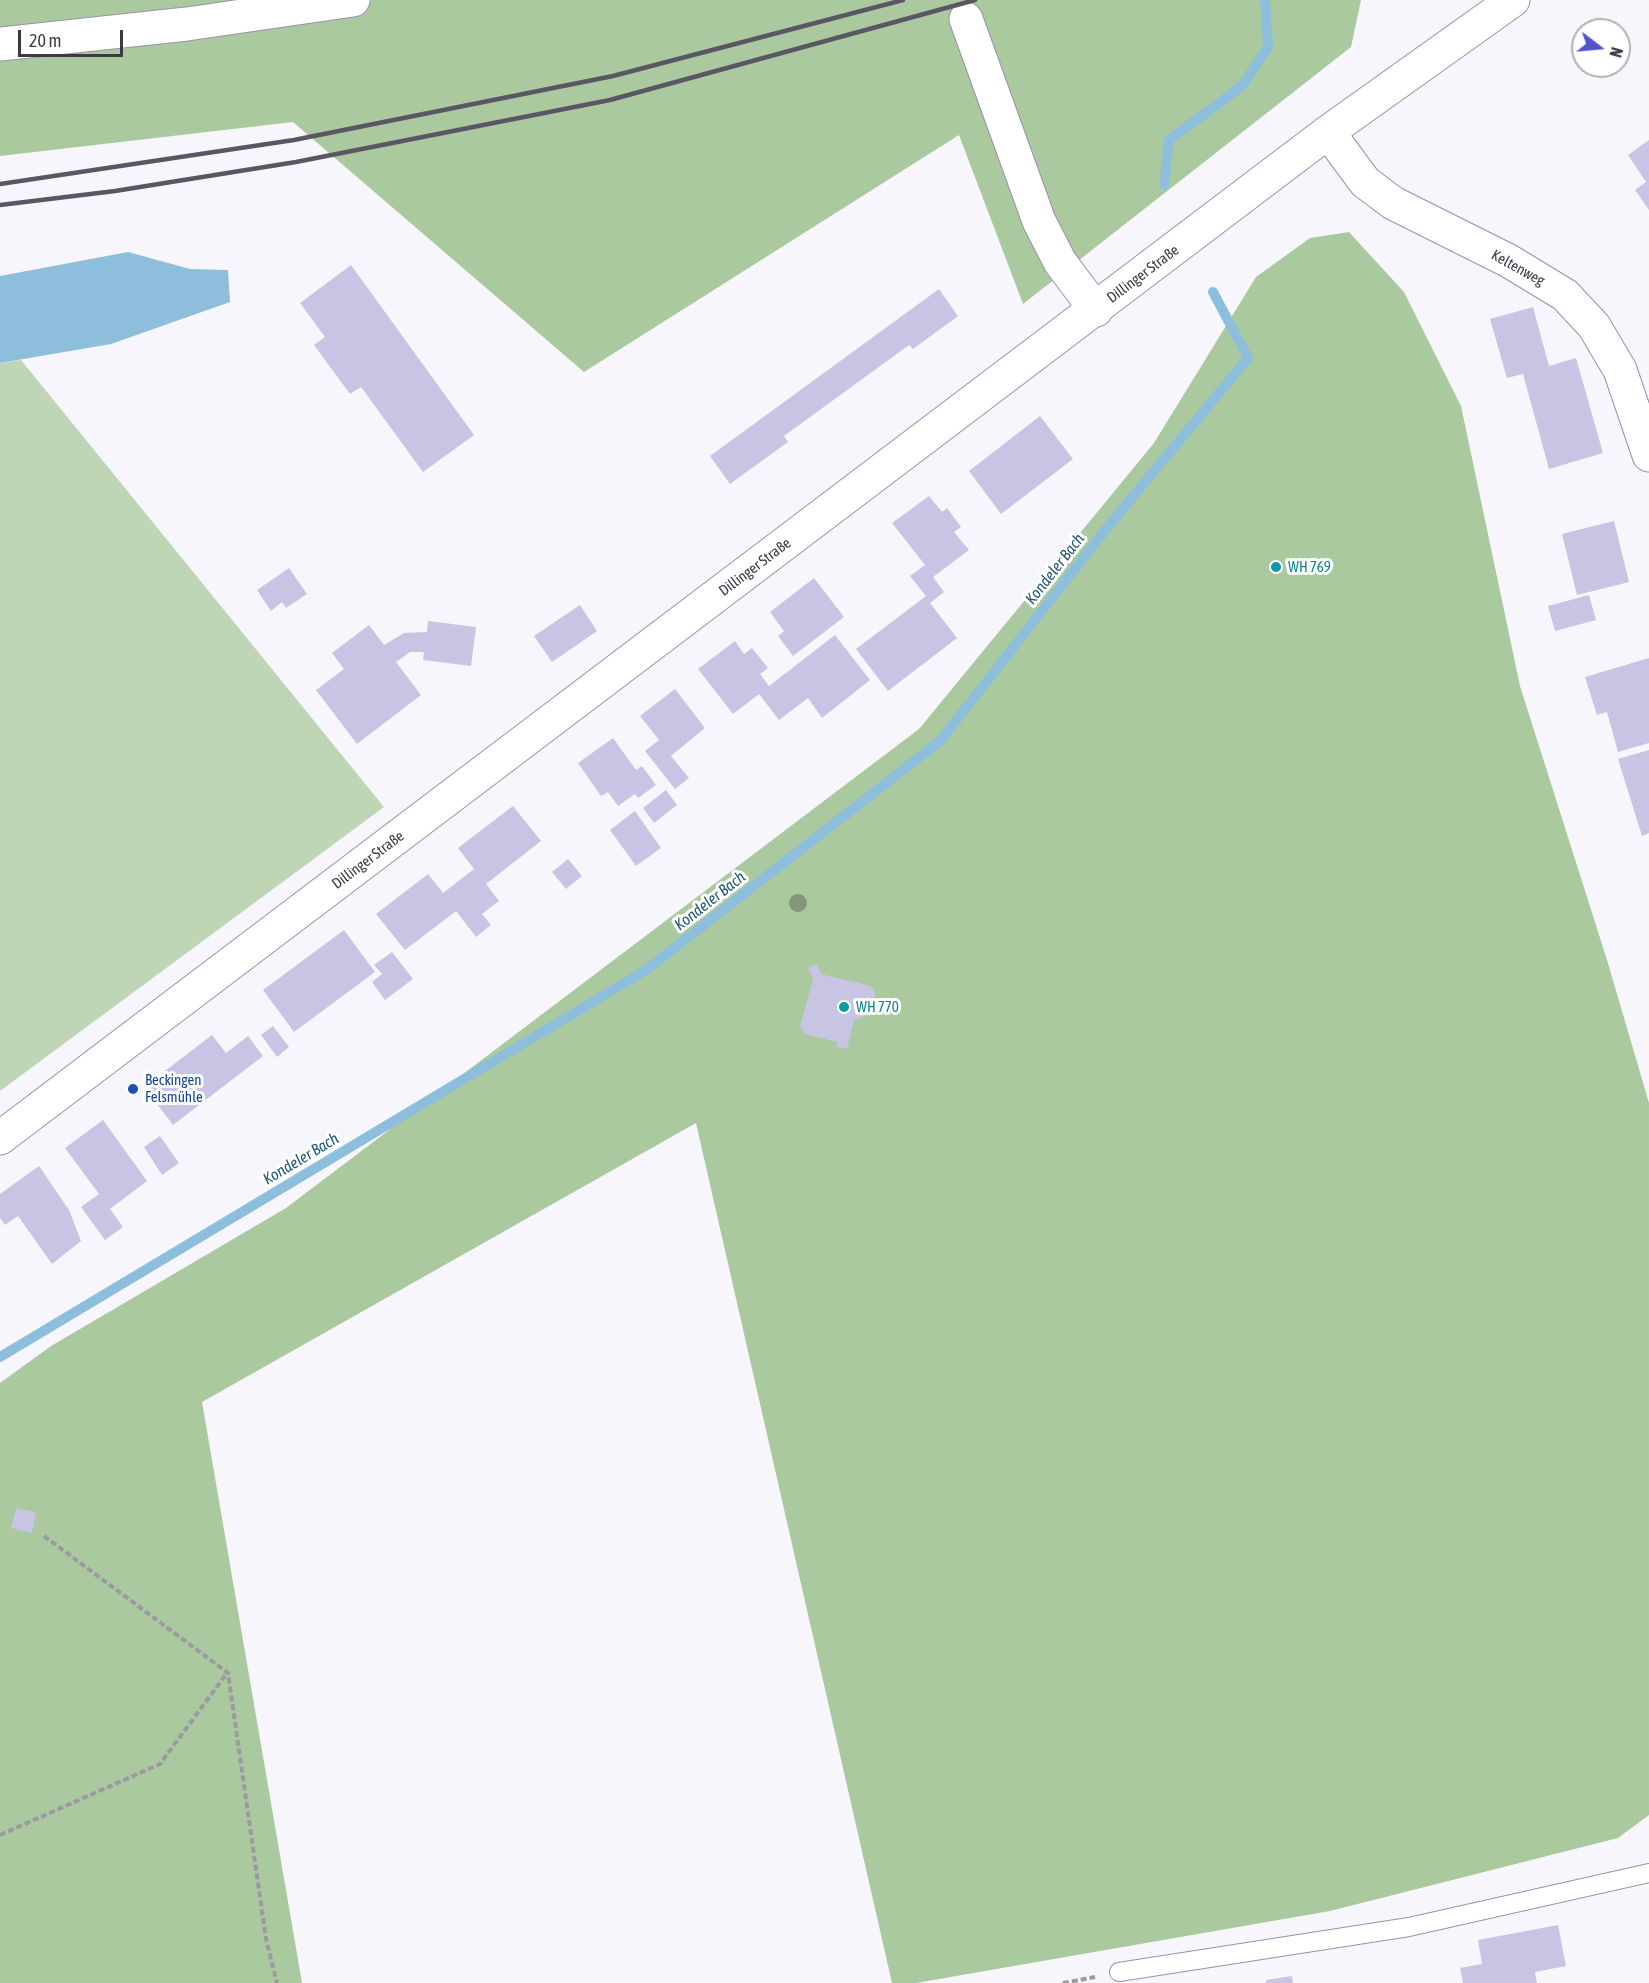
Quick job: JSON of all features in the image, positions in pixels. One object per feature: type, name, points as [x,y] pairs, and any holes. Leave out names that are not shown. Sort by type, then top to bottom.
[{"type":"street","points":[[0,44],[187,24],[353,0]]},
{"type":"street","name":"Dillinger Straße","points":[[0,1138],[1328,132],[1513,0]]},
{"type":"street","points":[[966,19],[1039,221],[1060,262],[1096,310]]},
{"type":"street","name":"Keltenweg","points":[[1328,132],[1365,182],[1393,203],[1509,261],[1565,295],[1594,326],[1620,370],[1649,455]]},
{"type":"lane","points":[[1119,1972],[1409,1927],[1649,1873]]},
{"type":"path","points":[[44,1536],[228,1672],[266,1939],[277,1983]]},
{"type":"path","points":[[0,1834],[160,1764],[228,1672]]},
{"type":"green space","points":[[0,0],[1361,0],[1351,47],[1023,304],[959,135],[584,372],[293,122],[0,156]]},
{"type":"green space","points":[[1349,232],[1404,292],[1461,406],[1520,686],[1607,960],[1649,1103],[1649,1815],[1618,1838],[1330,1911],[916,1983],[892,1983],[696,1123],[202,1402],[302,1983],[0,1983],[0,1383],[51,1346],[286,1208],[919,729],[1154,443],[1256,277],[1310,238]]},
{"type":"green space","points":[[21,360],[384,807],[0,1091],[0,363]]},
{"type":"water","points":[[128,252],[190,269],[228,270],[230,302],[111,344],[0,363],[0,276]]},
{"type":"building","points":[[1649,140],[1649,210],[1635,190],[1646,182],[1628,155]]},
{"type":"building","points":[[351,265],[474,435],[423,472],[361,387],[350,394],[314,345],[325,337],[300,303]]},
{"type":"building","points":[[939,289],[958,316],[913,349],[909,345],[784,436],[788,442],[730,484],[710,456]]},
{"type":"building","points":[[1533,307],[1549,366],[1576,358],[1603,453],[1549,469],[1523,374],[1507,378],[1490,319]]},
{"type":"building","points":[[1040,416],[1073,459],[1001,514],[969,471]]},
{"type":"building","points":[[929,496],[942,512],[947,508],[961,527],[954,532],[969,550],[933,577],[944,592],[930,603],[957,638],[888,691],[856,649],[926,596],[910,576],[925,565],[892,523]]},
{"type":"building","points":[[1614,521],[1629,582],[1577,595],[1562,534]]},
{"type":"building","points":[[289,568],[307,594],[286,608],[282,602],[271,611],[257,590]]},
{"type":"building","points":[[814,578],[844,617],[793,656],[778,636],[784,631],[770,612]]},
{"type":"building","points":[[1589,595],[1596,620],[1555,631],[1548,606]]},
{"type":"building","points":[[580,605],[597,631],[552,662],[534,636]]},
{"type":"building","points":[[428,621],[476,627],[471,666],[423,660],[424,652],[410,652],[396,662],[421,695],[357,744],[316,690],[344,669],[332,653],[369,625],[384,645],[404,633],[427,632]]},
{"type":"building","points":[[835,635],[870,680],[822,718],[808,698],[779,720],[759,694],[733,714],[698,669],[735,641],[744,654],[752,648],[768,668],[760,674],[769,686]]},
{"type":"building","points":[[1649,658],[1649,743],[1618,752],[1607,712],[1597,715],[1585,677]]},
{"type":"building","points":[[675,689],[705,728],[671,756],[689,778],[675,789],[645,751],[659,740],[640,716]]},
{"type":"building","points":[[613,738],[636,770],[642,766],[656,785],[638,798],[635,794],[618,806],[608,792],[601,796],[578,763]]},
{"type":"building","points":[[1649,750],[1649,833],[1642,836],[1618,759]]},
{"type":"building","points":[[666,790],[677,805],[654,823],[643,808]]},
{"type":"building","points":[[513,806],[541,841],[486,884],[499,901],[482,914],[491,925],[476,937],[456,911],[405,950],[376,914],[428,874],[443,893],[474,869],[458,848]]},
{"type":"building","points":[[635,811],[661,848],[636,866],[610,830]]},
{"type":"building","points":[[568,859],[582,876],[566,889],[552,872]]},
{"type":"building","points":[[344,930],[375,972],[294,1032],[263,990]]},
{"type":"building","points":[[392,952],[413,979],[385,1000],[372,982],[382,974],[374,965]]},
{"type":"building","name":"WH 770","points":[[817,964],[821,974],[871,986],[875,993],[874,1002],[882,1005],[884,1009],[854,1020],[847,1049],[837,1047],[838,1042],[805,1034],[800,1027],[813,979],[808,968]]},
{"type":"building","points":[[273,1026],[289,1047],[277,1057],[261,1035]]},
{"type":"building","points":[[212,1035],[226,1053],[248,1036],[263,1056],[173,1125],[144,1087]]},
{"type":"building","points":[[103,1120],[147,1181],[110,1209],[123,1227],[105,1240],[81,1207],[99,1194],[65,1148]]},
{"type":"building","points":[[160,1136],[179,1163],[162,1175],[144,1147]]},
{"type":"building","points":[[39,1166],[69,1210],[81,1241],[52,1264],[18,1216],[5,1225],[0,1218],[0,1194]]},
{"type":"building","points":[[16,1508],[36,1512],[32,1533],[11,1528]]},
{"type":"building","points":[[1558,1925],[1566,1966],[1535,1972],[1537,1983],[1463,1983],[1460,1968],[1482,1964],[1478,1940]]},
{"type":"building","points":[[1292,1976],[1293,1983],[1266,1983],[1266,1980]]},
{"type":"waterway","name":"Kondeler Bach","points":[[1164,185],[1169,140],[1242,86],[1268,47],[1265,0]]},
{"type":"waterway","name":"Kondeler Bach","points":[[0,1357],[646,970],[940,741],[1106,529],[1248,358],[1213,292]]},
{"type":"railway","points":[[0,184],[294,140],[613,76],[903,0]]},
{"type":"railway","points":[[0,205],[115,191],[296,162],[610,100],[975,0]]},
{"type":"place","name":"WH 769","points":[[1276,567]]},
{"type":"place","name":"WH 770","points":[[844,1007]]},
{"type":"place","name":"Beckingen Felsmühle","points":[[133,1089]]}]
